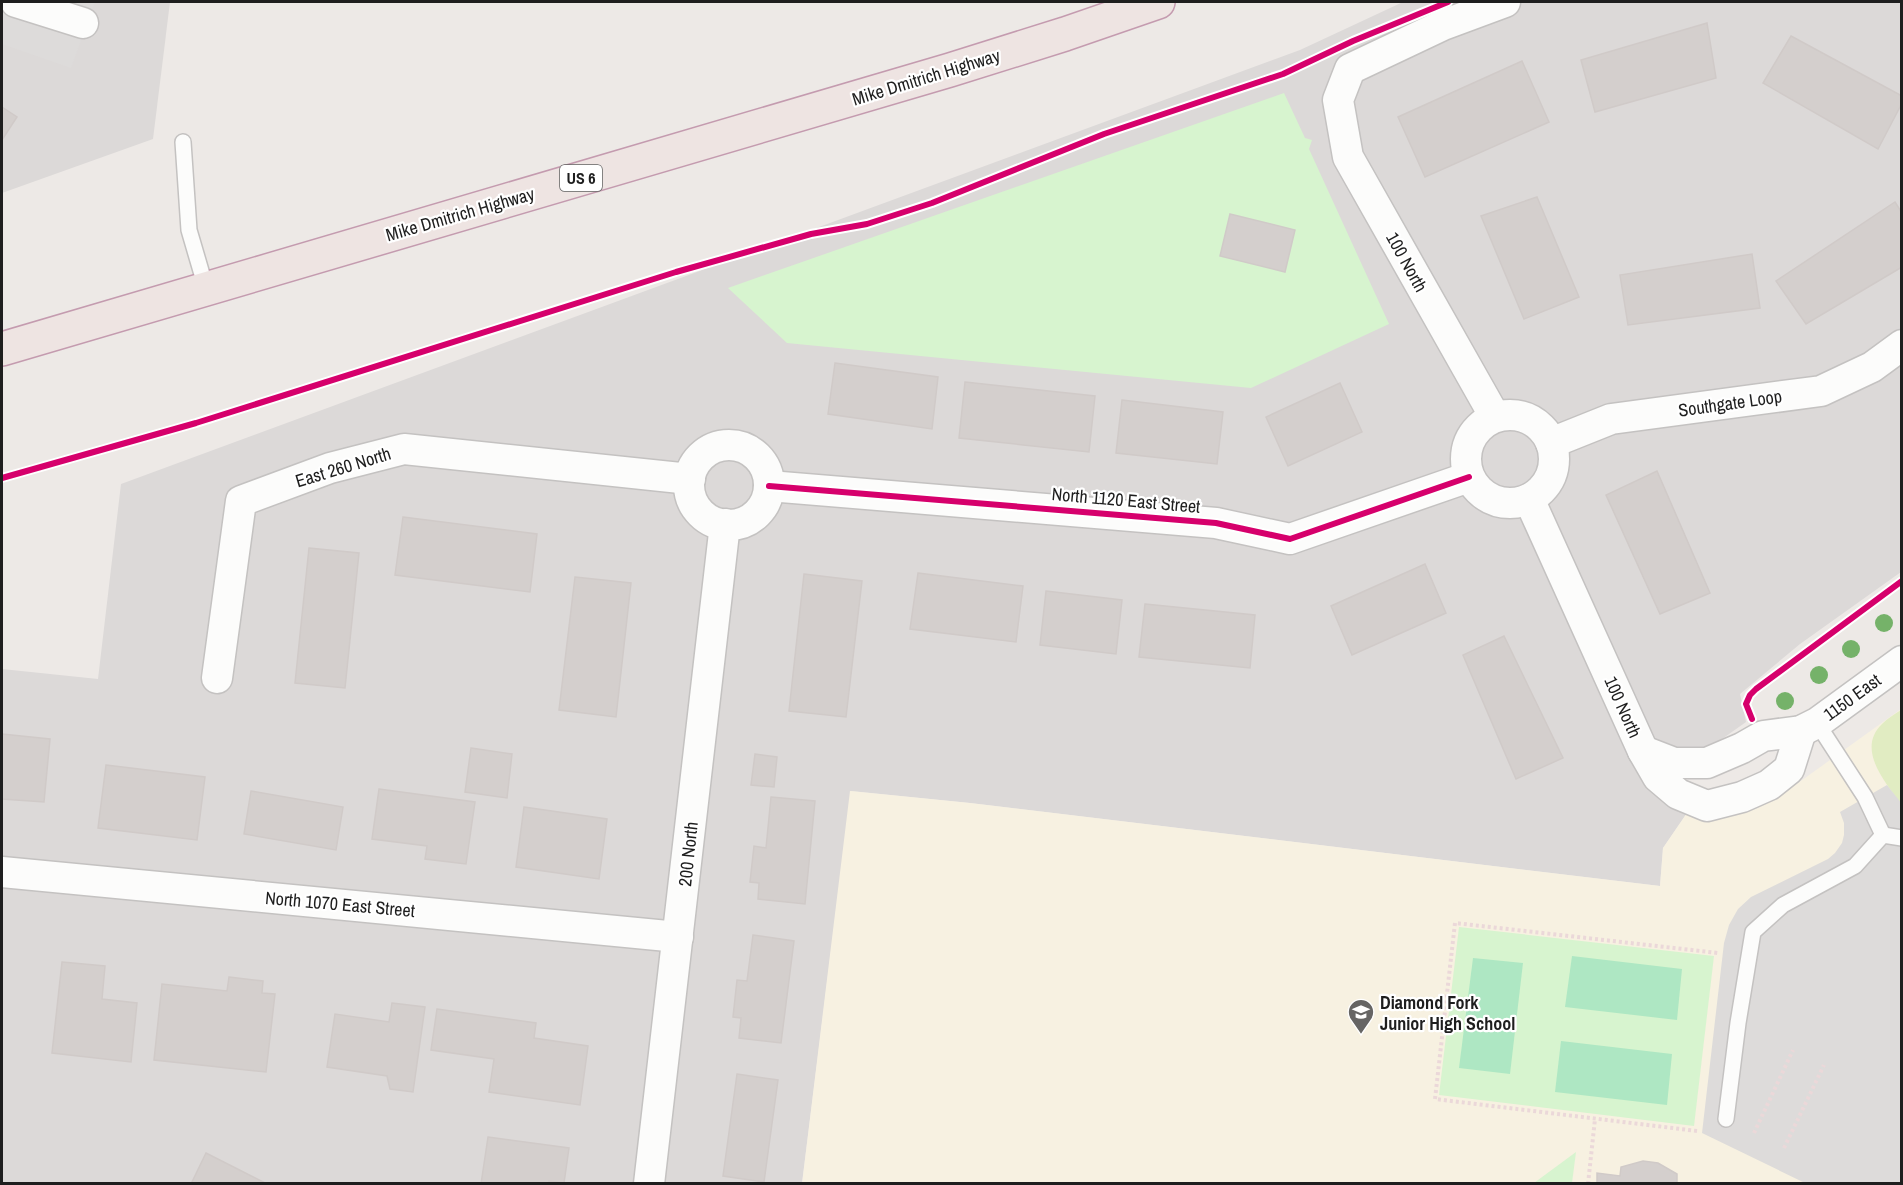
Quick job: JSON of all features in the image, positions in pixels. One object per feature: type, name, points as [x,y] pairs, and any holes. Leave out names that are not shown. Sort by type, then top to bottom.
[{"type":"highway","name":"Mike Dmitrich Highway","points":[[2,349],[893,87],[1024,47],[1158,2]]},
{"type":"street","points":[[16,2],[83,23]]},
{"type":"street","name":"100 North","points":[[1496,417],[1348,157],[1338,100],[1350,69],[1443,25],[1505,2]]},
{"type":"street","name":"Southgate Loop","points":[[1551,443],[1611,419],[1821,391],[1872,367],[1902,345]]},
{"type":"street","points":[[1510,415],[1525,417],[1538,425],[1551,443],[1554,464],[1550,479],[1541,491],[1530,499],[1516,504],[1501,503],[1488,498],[1477,489],[1469,477],[1466,456],[1472,435],[1482,424],[1496,417],[1510,415]]},
{"type":"street","points":[[726,445],[739,446],[751,451],[761,461],[767,473],[769,486],[760,510],[750,519],[738,524],[725,524],[713,521],[702,514],[694,504],[690,492],[690,479],[694,466],[702,455],[713,448],[726,445]]},
{"type":"street","name":"East 260 North","points":[[217,678],[241,501],[330,468],[404,449],[690,479]]},
{"type":"street","name":"North 1120 East Street","points":[[769,486],[1216,523],[1290,538],[1469,477]]},
{"type":"street","name":"100 North","points":[[1530,499],[1643,751],[1658,777],[1678,794],[1707,806],[1742,797],[1769,785],[1789,769],[1809,727]]},
{"type":"street","name":"200 North","points":[[649,1184],[725,524]]},
{"type":"street","name":"1150 East","points":[[1809,727],[1902,661]]},
{"type":"street","points":[[1643,751],[1674,763],[1707,763],[1742,748],[1762,736],[1809,727]]},
{"type":"street","name":"North 1070 East Street","points":[[2,872],[678,937]]},
{"type":"lane","points":[[183,142],[189,230],[206,288]]},
{"type":"lane","points":[[1809,727],[1865,797],[1883,835]]},
{"type":"lane","points":[[1883,835],[1902,838]]},
{"type":"lane","points":[[1726,1119],[1738,1023],[1753,932],[1783,905],[1855,866],[1883,835]]},
{"type":"path","points":[[1697,1131],[1435,1099],[1455,922],[1718,953]]},
{"type":"path","points":[[1754,1132],[1793,1050]]},
{"type":"path","points":[[1784,1148],[1824,1065]]},
{"type":"path","points":[[1588,1184],[1595,1119]]},
{"type":"shaded area","points":[[2,2],[170,2],[153,139],[2,193]]},
{"type":"shaded area","points":[[2,2],[95,2],[71,68],[2,44]]},
{"type":"shaded area","points":[[1403,2],[1901,2],[1901,572],[1800,644],[1740,694],[1746,722],[1671,775],[1687,813],[1663,848],[1660,886],[970,803],[851,791],[802,1183],[2,1183],[2,669],[98,679],[121,484],[1300,50]]},
{"type":"shaded area","name":"Diamond Fork Junior High School","points":[[1901,709],[1901,1183],[802,1184],[850,791],[970,803],[1660,886],[1663,848],[1687,813],[1713,817],[1734,816],[1758,808],[1780,796]]},
{"type":"shaded area","points":[[1887,785],[1902,804],[1901,1183],[1805,1183],[1702,1133],[1724,943],[1729,925],[1738,909],[1751,897],[1828,859],[1842,843],[1844,823],[1840,812]]},
{"type":"green space","points":[[1284,93],[1305,138],[1312,140],[1309,149],[1389,324],[1251,388],[787,343],[728,288]]},
{"type":"green space","points":[[1901,710],[1901,804],[1881,776],[1872,754],[1872,744],[1882,724]]},
{"type":"green space","points":[[1459,927],[1714,956],[1694,1126],[1439,1095]]},
{"type":"green space","points":[[1572,956],[1682,969],[1677,1020],[1565,1007]]},
{"type":"green space","points":[[1473,958],[1523,963],[1510,1074],[1459,1068]]},
{"type":"green space","points":[[1561,1041],[1672,1054],[1667,1105],[1555,1092]]},
{"type":"green space","points":[[1576,1152],[1572,1183],[1534,1183]]},
{"type":"building","points":[[1707,23],[1716,78],[1595,112],[1581,60]]},
{"type":"building","points":[[1791,36],[1902,96],[1902,103],[1878,149],[1763,83]]},
{"type":"building","points":[[1522,61],[1549,122],[1425,177],[1398,117]]},
{"type":"building","points":[[2,107],[17,117],[2,140]]},
{"type":"building","points":[[1537,197],[1579,297],[1524,319],[1481,216]]},
{"type":"building","points":[[1895,202],[1902,213],[1902,267],[1806,324],[1776,281]]},
{"type":"building","points":[[1230,214],[1295,230],[1285,272],[1220,256]]},
{"type":"building","points":[[1752,254],[1760,308],[1628,325],[1620,275]]},
{"type":"building","points":[[835,363],[938,377],[932,429],[828,414]]},
{"type":"building","points":[[965,382],[1095,396],[1089,452],[959,438]]},
{"type":"building","points":[[1340,383],[1362,432],[1288,466],[1266,417]]},
{"type":"building","points":[[1122,400],[1223,412],[1217,464],[1116,453]]},
{"type":"building","points":[[1657,471],[1710,593],[1660,614],[1606,495]]},
{"type":"building","points":[[403,517],[537,534],[530,592],[395,575]]},
{"type":"building","points":[[309,548],[359,553],[345,688],[295,683]]},
{"type":"building","points":[[1425,564],[1446,613],[1352,655],[1331,606]]},
{"type":"building","points":[[918,573],[1023,586],[1016,642],[910,629]]},
{"type":"building","points":[[804,574],[862,581],[846,717],[789,711]]},
{"type":"building","points":[[575,577],[631,583],[616,717],[559,710]]},
{"type":"building","points":[[1046,591],[1122,600],[1116,654],[1040,645]]},
{"type":"building","points":[[1145,604],[1255,615],[1250,668],[1139,657]]},
{"type":"building","points":[[1504,636],[1563,758],[1516,779],[1463,655]]},
{"type":"building","points":[[2,734],[50,739],[44,802],[2,799]]},
{"type":"building","points":[[471,748],[512,754],[507,798],[465,792]]},
{"type":"building","points":[[755,754],[777,757],[774,787],[751,785]]},
{"type":"building","points":[[106,765],[205,777],[197,840],[98,828]]},
{"type":"building","points":[[379,789],[475,802],[466,864],[425,859],[427,846],[372,839]]},
{"type":"building","points":[[251,791],[343,807],[336,850],[244,834]]},
{"type":"building","points":[[771,797],[815,801],[805,904],[758,899],[759,883],[750,882],[754,846],[766,848]]},
{"type":"building","points":[[524,807],[607,819],[599,879],[516,867]]},
{"type":"building","points":[[753,935],[794,941],[781,1043],[739,1038],[741,1018],[733,1017],[737,980],[747,981]]},
{"type":"building","points":[[62,962],[105,966],[102,999],[137,1003],[131,1062],[52,1053]]},
{"type":"building","points":[[229,977],[263,981],[262,993],[275,994],[266,1072],[154,1060],[162,984],[227,991]]},
{"type":"building","points":[[392,1003],[425,1007],[413,1092],[390,1089],[387,1076],[327,1067],[335,1014],[389,1022]]},
{"type":"building","points":[[437,1009],[536,1023],[534,1038],[588,1046],[580,1105],[489,1092],[494,1059],[431,1050]]},
{"type":"building","points":[[737,1074],[778,1080],[764,1182],[723,1176]]},
{"type":"building","points":[[488,1137],[569,1148],[564,1183],[549,1181],[549,1184],[481,1184]]},
{"type":"building","points":[[206,1153],[267,1184],[191,1184]]},
{"type":"building","points":[[1643,1161],[1658,1163],[1677,1174],[1677,1183],[1682,1184],[1597,1184],[1597,1173],[1620,1176],[1621,1167]]},
{"type":"cycle path","points":[[2,478],[196,423],[676,272],[811,234],[867,224],[932,203],[1104,134],[1283,74],[1353,41],[1448,2]]},
{"type":"cycle path","points":[[769,486],[1216,523],[1290,539],[1469,477]]},
{"type":"cycle path","points":[[1752,719],[1746,704],[1756,689],[1902,581]]},
{"type":"place","name":"Diamond Fork Junior High School","points":[[1361,1035]]}]
